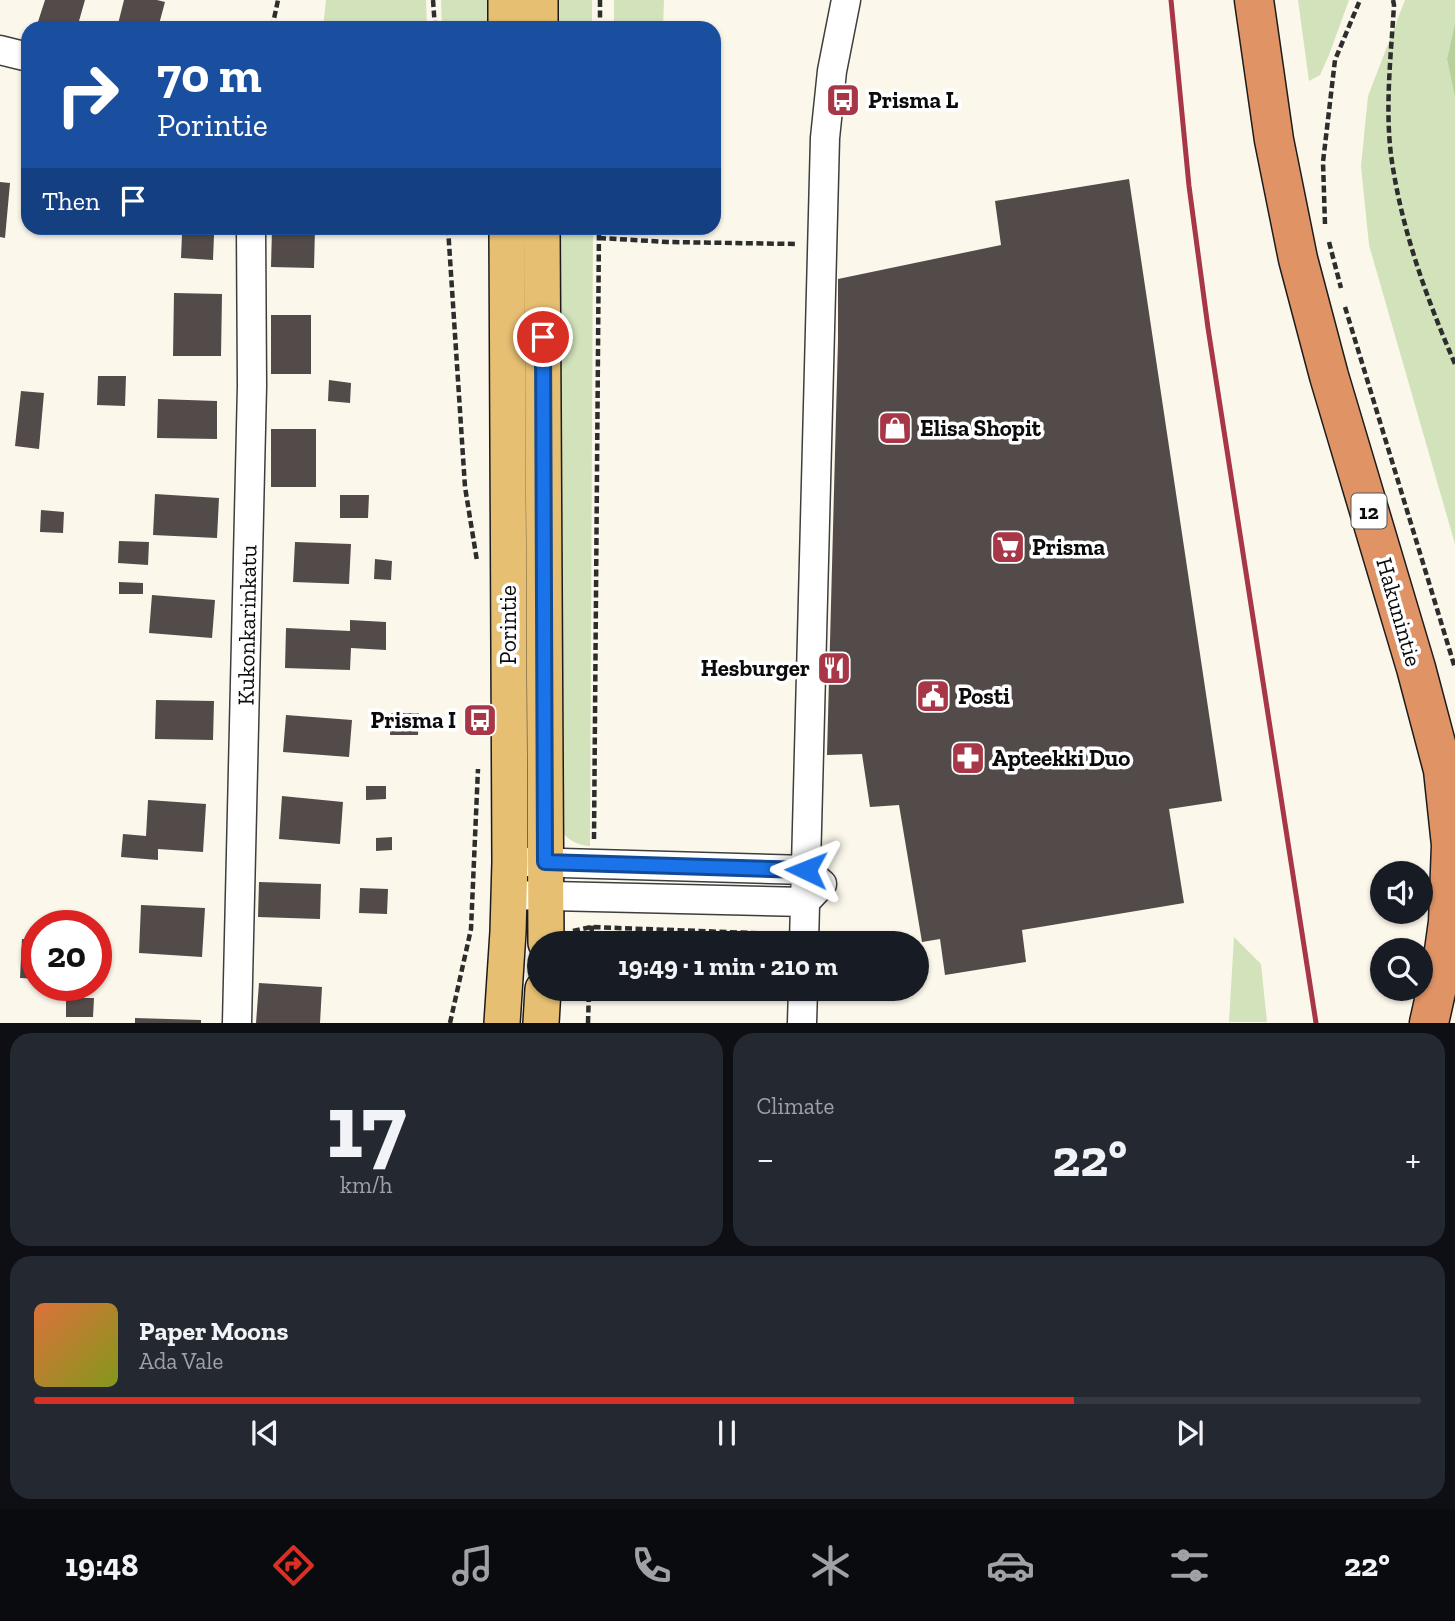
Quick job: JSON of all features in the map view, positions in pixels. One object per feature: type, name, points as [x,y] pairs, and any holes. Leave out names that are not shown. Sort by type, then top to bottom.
[{"type":"highway","name":"Hakunintie","points":[[1254,0],[1274,140],[1298,259],[1329,376],[1416,668],[1443,770],[1451,845],[1448,922],[1429,1023]]},
{"type":"main road","points":[[506,0],[506,21]]},
{"type":"main road","points":[[540,0],[540,21]]},
{"type":"main road","name":"Porintie","points":[[502,1023],[510,879],[507,235]]},
{"type":"main road","name":"Porintie","points":[[542,235],[546,931]]},
{"type":"main road","points":[[541,1023],[543,1001]]},
{"type":"street","points":[[806,870],[827,124],[832,71],[846,0]]},
{"type":"street","points":[[0,50],[21,55]]},
{"type":"street","name":"Kukonkarinkatu","points":[[237,1023],[252,386],[251,235]]},
{"type":"street","points":[[510,879],[545,879],[594,864],[806,870],[822,884],[805,902],[804,931]]},
{"type":"street","points":[[545,879],[593,898],[805,902]]},
{"type":"street","points":[[802,1023],[803,1001]]},
{"type":"path","points":[[274,21],[278,0]]},
{"type":"path","points":[[433,0],[434,21]]},
{"type":"path","points":[[600,0],[600,21]]},
{"type":"path","points":[[1325,226],[1323,162],[1335,60],[1360,0]]},
{"type":"path","points":[[1393,0],[1388,108],[1395,180],[1402,220],[1433,313],[1455,364]]},
{"type":"path","points":[[448,235],[465,487],[478,567]]},
{"type":"path","points":[[594,864],[599,238],[668,242],[822,244]]},
{"type":"path","points":[[1328,240],[1342,293]]},
{"type":"path","points":[[1345,307],[1455,668]]},
{"type":"path","points":[[450,1023],[471,929],[478,762]]},
{"type":"path","points":[[592,931],[593,898]]},
{"type":"path","points":[[588,1023],[589,1001]]},
{"type":"green space","points":[[326,0],[426,0],[427,21],[324,21]]},
{"type":"green space","points":[[441,0],[495,0],[496,21],[442,21]]},
{"type":"green space","points":[[550,0],[592,0],[592,21],[550,21]]},
{"type":"green space","points":[[614,0],[664,0],[663,21],[614,21]]},
{"type":"green space","points":[[1298,0],[1349,0],[1320,75],[1309,81]]},
{"type":"green space","points":[[1405,0],[1455,0],[1455,23],[1447,59],[1455,98],[1455,544],[1369,245],[1361,166],[1368,96]]},
{"type":"green space","points":[[1455,23],[1455,98],[1447,59]]},
{"type":"green space","points":[[551,235],[593,235],[590,846],[576,843],[558,829]]},
{"type":"green space","points":[[1234,937],[1261,964],[1267,1022],[1229,1022]]},
{"type":"building","points":[[45,0],[85,0],[79,21],[38,21]]},
{"type":"building","points":[[124,0],[165,2],[160,21],[119,21]]},
{"type":"building","name":"Prisma","points":[[1129,179],[1222,801],[1169,809],[1184,903],[1022,930],[1026,962],[945,975],[940,939],[929,941],[929,931],[920,931],[899,805],[870,807],[862,754],[827,755],[838,279],[1001,245],[995,201]]},
{"type":"building","points":[[0,182],[10,183],[5,238],[0,237]]},
{"type":"building","points":[[182,235],[214,235],[213,260],[181,258]]},
{"type":"building","points":[[272,235],[315,235],[314,268],[271,267]]},
{"type":"building","points":[[174,293],[222,294],[221,356],[173,356]]},
{"type":"building","points":[[271,315],[311,315],[311,374],[271,374]]},
{"type":"building","points":[[98,376],[126,376],[125,406],[97,405]]},
{"type":"building","points":[[329,380],[351,383],[350,403],[328,401]]},
{"type":"building","points":[[21,391],[44,393],[39,449],[15,446]]},
{"type":"building","points":[[158,399],[217,401],[217,439],[157,438]]},
{"type":"building","points":[[271,429],[316,429],[316,487],[271,487]]},
{"type":"building","points":[[155,494],[219,498],[217,538],[153,535]]},
{"type":"building","points":[[340,495],[369,495],[368,518],[340,518]]},
{"type":"building","points":[[41,510],[64,512],[63,533],[40,532]]},
{"type":"building","points":[[119,541],[149,542],[148,565],[118,563]]},
{"type":"building","points":[[295,542],[351,544],[349,584],[293,582]]},
{"type":"building","points":[[375,559],[392,561],[391,580],[374,579]]},
{"type":"building","points":[[119,582],[143,583],[143,594],[119,594]]},
{"type":"building","points":[[152,595],[215,600],[212,638],[149,633]]},
{"type":"building","points":[[350,620],[386,622],[386,650],[351,648],[350,670],[285,668],[286,628],[350,631]]},
{"type":"building","points":[[156,700],[214,701],[213,740],[155,739]]},
{"type":"building","points":[[391,713],[419,713],[418,735],[390,735]]},
{"type":"building","points":[[286,715],[352,720],[349,757],[283,752]]},
{"type":"building","points":[[366,786],[386,786],[386,799],[366,800]]},
{"type":"building","points":[[282,796],[343,802],[340,844],[279,839]]},
{"type":"building","points":[[148,800],[206,804],[203,852],[158,849],[158,860],[121,857],[123,834],[146,836]]},
{"type":"building","points":[[392,837],[392,850],[376,851],[376,838]]},
{"type":"building","points":[[259,882],[321,884],[320,919],[258,917]]},
{"type":"building","points":[[360,888],[388,889],[387,914],[359,913]]},
{"type":"building","points":[[141,905],[205,908],[202,957],[139,953]]},
{"type":"building","points":[[259,983],[322,987],[320,1023],[256,1023]]},
{"type":"building","points":[[66,1001],[94,1001],[93,1017],[66,1017]]},
{"type":"building","points":[[135,1018],[201,1020],[201,1023],[135,1023]]},
{"type":"railway","points":[[1171,0],[1189,186],[1208,328],[1316,1023]]},
{"type":"place","name":"Prisma L","points":[[843,100]]},
{"type":"place","name":"Elisa Shopit","points":[[895,428]]},
{"type":"place","name":"Prisma","points":[[1008,547]]},
{"type":"place","name":"Hesburger","points":[[834,668]]},
{"type":"place","name":"Posti","points":[[933,696]]},
{"type":"place","name":"Prisma I","points":[[480,720]]},
{"type":"place","name":"Apteekki Duo","points":[[968,758]]},
{"type":"route","points":[[543,337],[545,862],[806,870]]}]
